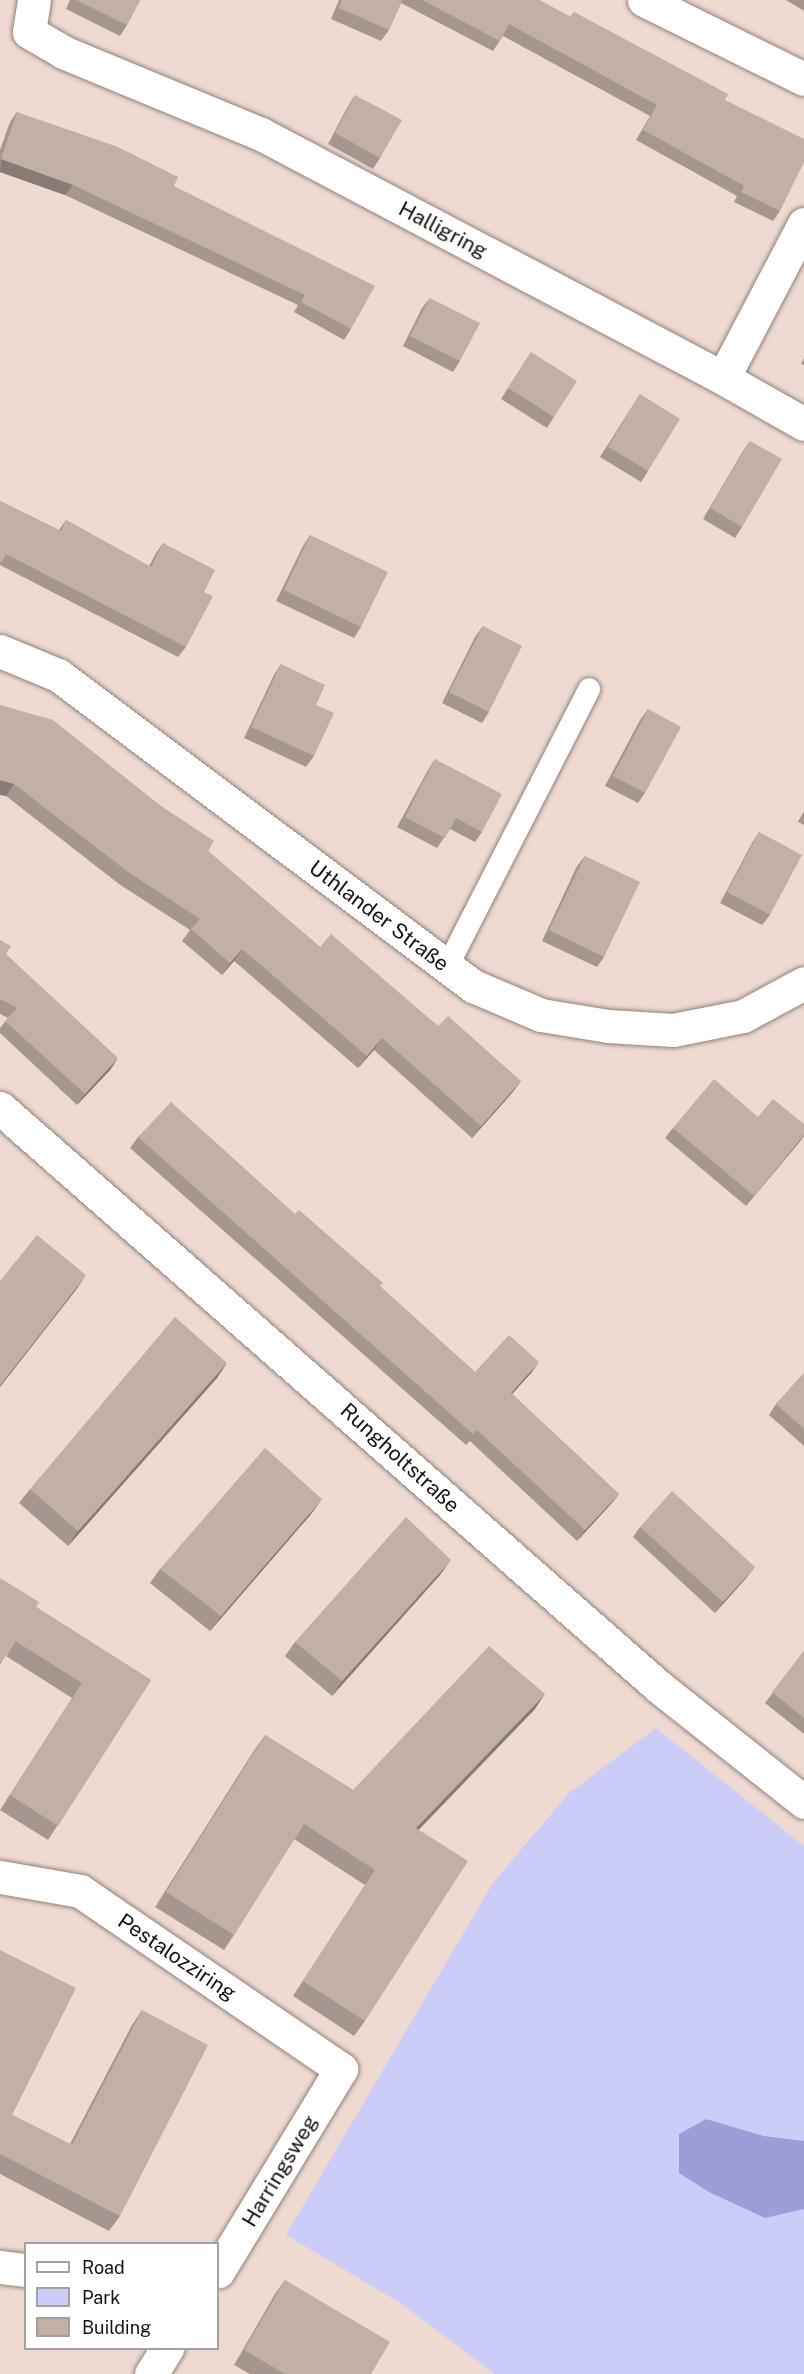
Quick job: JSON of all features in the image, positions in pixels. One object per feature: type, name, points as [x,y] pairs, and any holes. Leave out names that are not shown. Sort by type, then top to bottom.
[{"type":"street","name":"Halligring","points":[[34,0],[29,32],[63,52],[261,134],[723,378]]},
{"type":"street","points":[[644,0],[804,79]]},
{"type":"street","points":[[804,224],[723,378],[804,424]]},
{"type":"street","name":"Uthlander Straße","points":[[0,651],[58,675],[473,986],[541,1015],[608,1026],[672,1030],[743,1016],[804,983]]},
{"type":"street","name":"Rungholtstraße","points":[[0,1108],[660,1688],[804,1802]]},
{"type":"street","name":"Pestalozziring","points":[[0,1877],[80,1891],[341,2069]]},
{"type":"street","name":"Harringsweg","points":[[219,2269],[341,2069]]},
{"type":"street","points":[[0,2267],[24,2270]]},
{"type":"street","points":[[151,2374],[166,2350]]},
{"type":"lane","points":[[447,967],[589,689]]},
{"type":"green space","points":[[656,1728],[804,1846],[804,2141],[764,2136],[706,2119],[679,2134],[679,2173],[765,2218],[804,2209],[804,2374],[495,2374],[402,2304],[286,2235],[493,1883],[568,1794]]},
{"type":"shaded area","points":[[706,2119],[764,2136],[804,2141],[804,2209],[765,2218],[709,2192],[679,2173],[679,2134]]},
{"type":"building","points":[[76,0],[140,0],[127,25]]},
{"type":"building","points":[[342,0],[402,0],[389,30],[339,8]]},
{"type":"building","points":[[422,0],[539,0],[571,17],[574,12],[728,94],[725,100],[804,139],[804,162],[780,211],[741,192],[744,186],[643,130],[657,105],[509,24],[500,41]]},
{"type":"building","points":[[355,95],[402,120],[380,158],[335,133]]},
{"type":"building","points":[[17,112],[118,147],[178,177],[174,186],[375,286],[351,329],[301,302],[305,295],[73,185],[1,159]]},
{"type":"building","points":[[430,298],[480,323],[460,361],[410,336]]},
{"type":"building","points":[[531,352],[577,381],[554,417],[508,388]]},
{"type":"building","points":[[640,394],[680,419],[648,471],[608,447]]},
{"type":"building","points":[[750,441],[782,459],[742,527],[710,508]]},
{"type":"building","points":[[0,501],[61,531],[66,520],[151,567],[163,543],[215,570],[204,592],[213,596],[186,647],[6,554],[2,562],[0,561]]},
{"type":"building","points":[[310,535],[388,572],[361,627],[284,590]]},
{"type":"building","points":[[483,626],[522,646],[489,712],[449,692]]},
{"type":"building","points":[[281,664],[325,685],[316,705],[334,713],[314,756],[251,727]]},
{"type":"building","points":[[0,705],[53,720],[161,806],[214,841],[208,851],[320,947],[331,934],[438,1026],[448,1016],[521,1081],[481,1126],[382,1038],[367,1056],[242,949],[230,963],[191,929],[200,919],[128,872],[14,784],[0,780]]},
{"type":"building","points":[[648,709],[681,727],[645,793],[613,776]]},
{"type":"building","points":[[435,759],[502,794],[482,832],[456,818],[445,838],[405,817]]},
{"type":"building","points":[[759,832],[802,855],[770,915],[727,892]]},
{"type":"building","points":[[585,856],[640,882],[604,957],[549,930]]},
{"type":"building","points":[[0,940],[11,946],[6,954],[118,1058],[85,1094],[5,1021],[17,1008],[0,999]]},
{"type":"building","points":[[714,1079],[758,1117],[773,1099],[804,1124],[804,1135],[754,1196],[673,1128]]},
{"type":"building","points":[[171,1102],[295,1214],[299,1210],[383,1283],[380,1286],[475,1372],[509,1335],[539,1362],[511,1393],[619,1494],[585,1530],[477,1430],[473,1434],[138,1137]]},
{"type":"building","points":[[37,1235],[86,1275],[0,1385],[0,1281]]},
{"type":"building","points":[[175,1317],[227,1363],[78,1531],[30,1489]]},
{"type":"building","points":[[804,1373],[804,1429],[776,1404]]},
{"type":"building","points":[[265,1448],[322,1499],[221,1616],[160,1569]]},
{"type":"building","points":[[672,1491],[755,1567],[723,1602],[640,1527]]},
{"type":"building","points":[[406,1517],[451,1560],[342,1681],[295,1642]]},
{"type":"building","points":[[0,1578],[39,1602],[36,1607],[151,1680],[58,1826],[10,1795],[82,1683],[15,1641],[0,1665]]},
{"type":"building","points":[[489,1646],[545,1694],[416,1828],[468,1861],[365,2021],[303,1981],[375,1870],[304,1824],[234,1935],[166,1892],[265,1735],[353,1790]]},
{"type":"building","points":[[804,1651],[804,1718],[772,1692]]},
{"type":"building","points":[[0,1950],[76,1988],[12,2115],[72,2145],[142,2010],[208,2045],[120,2216],[0,2154]]},
{"type":"building","points":[[285,2280],[390,2342],[371,2374],[285,2374],[244,2350]]}]
